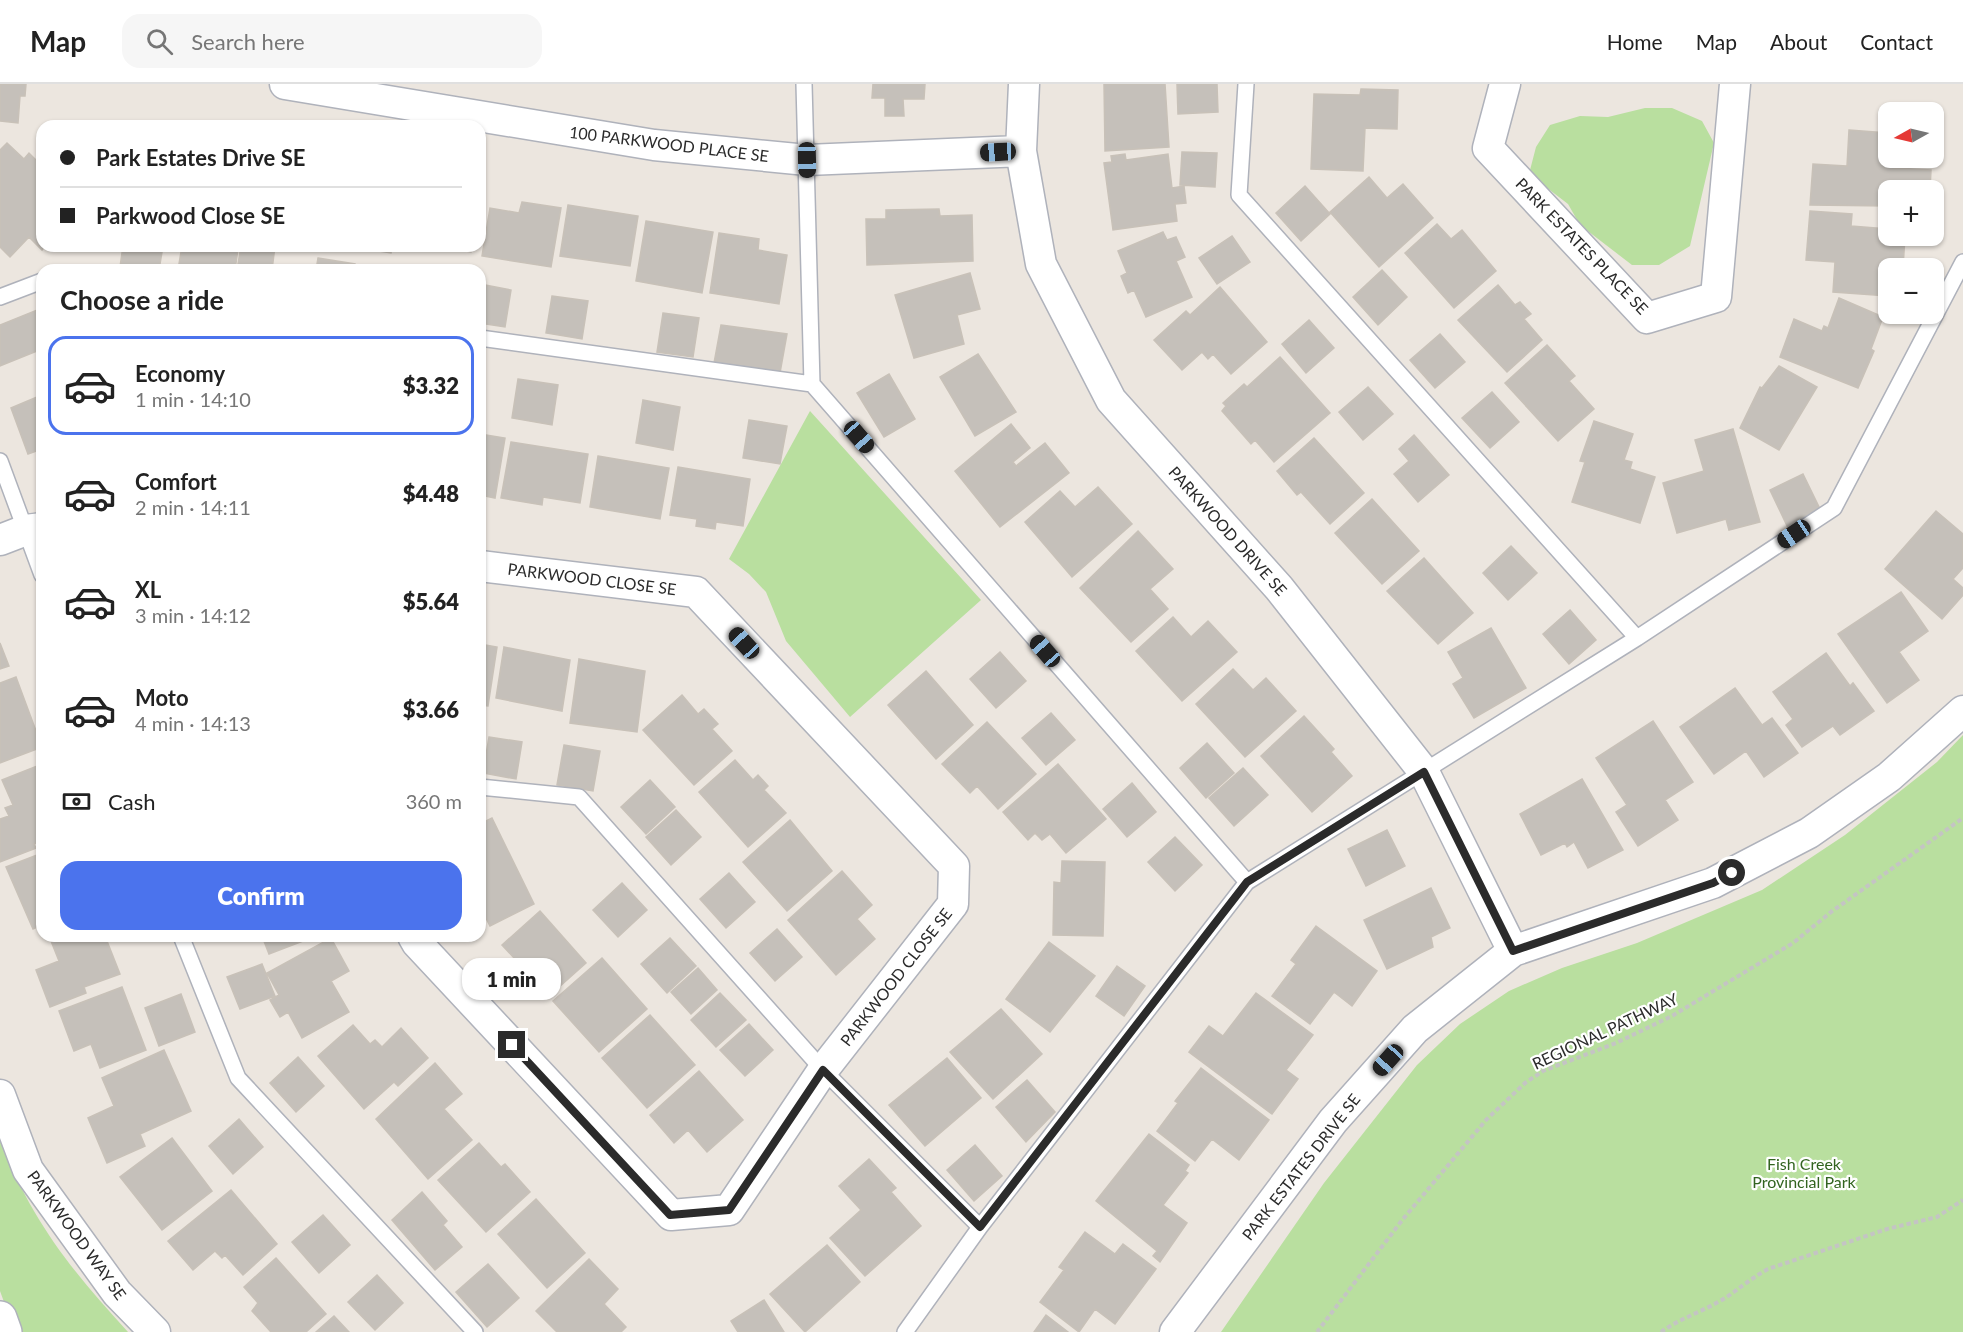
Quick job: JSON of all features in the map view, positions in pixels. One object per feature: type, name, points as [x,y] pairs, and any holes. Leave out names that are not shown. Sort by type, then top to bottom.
[{"type":"main road","points":[[0,1318],[5,1332]]},
{"type":"street","name":"100 PARKWOOD PLACE SE","points":[[285,84],[654,145],[807,160],[1021,151]]},
{"type":"street","name":"PARKWOOD DRIVE SE","points":[[1024,84],[1021,151],[1041,264],[1111,400],[1279,588],[1424,772],[1513,951]]},
{"type":"street","name":"PARK ESTATES PLACE SE","points":[[1505,84],[1488,148],[1647,318],[1716,297],[1735,84]]},
{"type":"street","name":"PARKWOOD CLOSE SE","points":[[416,942],[670,1215],[729,1210],[823,1070],[953,904],[954,866],[696,592],[486,567]]},
{"type":"street","name":"PARK ESTATES DRIVE SE","points":[[1175,1332],[1333,1121],[1415,1029],[1513,951],[1713,883],[1809,832],[1889,777],[1963,711]]},
{"type":"street","name":"PARKWOOD WAY SE","points":[[0,1095],[28,1170],[117,1293],[155,1332]]},
{"type":"lane","points":[[804,84],[812,384],[1247,882]]},
{"type":"lane","points":[[1246,84],[1239,195],[1637,638]]},
{"type":"lane","points":[[905,1332],[980,1227],[1247,882],[1637,638],[1834,508],[1963,262]]},
{"type":"lane","points":[[0,297],[36,283]]},
{"type":"lane","points":[[486,339],[812,384]]},
{"type":"lane","points":[[0,461],[22,532],[36,562]]},
{"type":"lane","points":[[486,788],[579,798],[823,1070],[980,1227]]},
{"type":"lane","points":[[183,942],[238,1078],[475,1332]]},
{"type":"path","name":"REGIONAL PATHWAY","points":[[1317,1332],[1403,1219],[1486,1120],[1525,1083],[1543,1071],[1616,1043],[1690,1005],[1793,943],[1840,905],[1963,818]]},
{"type":"path","points":[[1660,1332],[1673,1323],[1720,1300],[1768,1269],[1887,1229],[1937,1217],[1963,1200]]},
{"type":"green space","points":[[1645,108],[1672,108],[1702,121],[1714,143],[1690,246],[1659,265],[1632,265],[1580,225],[1568,204],[1529,174],[1536,147],[1550,125],[1580,116],[1608,117]]},
{"type":"green space","points":[[810,411],[981,600],[850,717],[786,641],[766,592],[749,574],[729,559]]},
{"type":"green space","name":"Fish Creek Provincial Park","points":[[1963,735],[1963,1332],[1221,1332],[1324,1183],[1417,1065],[1460,1024],[1509,991],[1562,968],[1637,943],[1762,890],[1845,835],[1937,762]]},
{"type":"green space","points":[[0,1140],[25,1195],[54,1243],[88,1287],[128,1332],[15,1332],[0,1291]]},
{"type":"building","points":[[0,84],[26,84],[25,96],[20,96],[18,123],[0,121]]},
{"type":"building","points":[[873,84],[925,84],[924,99],[903,99],[904,116],[885,116],[885,98],[872,98]]},
{"type":"building","points":[[1104,84],[1165,84],[1169,147],[1105,151]]},
{"type":"building","points":[[1177,84],[1217,84],[1218,112],[1178,114]]},
{"type":"building","points":[[1361,89],[1398,90],[1397,129],[1365,128],[1363,171],[1311,169],[1314,94],[1360,95]]},
{"type":"building","points":[[1849,130],[1878,132],[1878,168],[1931,170],[1930,180],[1878,180],[1878,206],[1810,205],[1813,164],[1847,166]]},
{"type":"building","points":[[7,143],[24,159],[29,153],[36,160],[36,244],[29,237],[10,257],[0,247],[0,150]]},
{"type":"building","points":[[1182,152],[1217,153],[1215,187],[1180,185]]},
{"type":"building","points":[[1125,154],[1126,160],[1168,154],[1172,188],[1184,186],[1186,203],[1175,204],[1177,221],[1113,230],[1104,163],[1112,162],[1111,156]]},
{"type":"building","points":[[1369,177],[1387,198],[1403,184],[1433,218],[1379,267],[1330,212]]},
{"type":"building","points":[[1305,186],[1330,214],[1301,241],[1276,213]]},
{"type":"building","points":[[522,202],[561,208],[551,267],[482,256],[483,252],[486,252],[486,232],[490,208],[519,213]]},
{"type":"building","points":[[568,205],[638,216],[630,266],[560,256]]},
{"type":"building","points":[[939,209],[940,216],[972,215],[973,261],[867,265],[866,219],[886,219],[886,210]]},
{"type":"building","points":[[1810,211],[1852,214],[1851,226],[1878,228],[1878,246],[1904,246],[1904,258],[1878,258],[1878,295],[1833,292],[1835,262],[1806,260]]},
{"type":"building","points":[[646,221],[713,232],[702,293],[636,281]]},
{"type":"building","points":[[1437,224],[1451,239],[1462,230],[1496,271],[1454,308],[1405,253]]},
{"type":"building","points":[[1163,232],[1167,240],[1176,237],[1185,257],[1176,261],[1192,297],[1146,317],[1134,290],[1128,293],[1121,276],[1127,273],[1118,251]]},
{"type":"building","points":[[719,233],[759,239],[758,250],[787,255],[779,304],[710,293]]},
{"type":"building","points":[[1232,236],[1250,262],[1217,284],[1199,258]]},
{"type":"building","points":[[122,252],[162,252],[160,264],[120,264]]},
{"type":"building","points":[[181,252],[238,252],[236,264],[179,264]]},
{"type":"building","points":[[240,252],[274,252],[273,264],[238,264]]},
{"type":"building","points":[[318,258],[355,264],[317,264]]},
{"type":"building","points":[[1382,270],[1407,297],[1378,325],[1353,297]]},
{"type":"building","points":[[970,273],[980,309],[957,315],[964,344],[914,358],[895,295]]},
{"type":"building","points":[[486,285],[511,290],[505,327],[486,324]]},
{"type":"building","points":[[1498,285],[1515,305],[1520,302],[1531,314],[1524,319],[1542,340],[1507,372],[1458,320]]},
{"type":"building","points":[[1220,287],[1267,342],[1231,374],[1213,354],[1208,359],[1202,352],[1182,370],[1154,340],[1186,311],[1190,315]]},
{"type":"building","points":[[552,296],[588,301],[582,339],[546,333]]},
{"type":"building","points":[[1839,298],[1878,315],[1878,324],[1880,324],[1871,349],[1874,351],[1858,388],[1780,357],[1794,319],[1822,331],[1824,326],[1828,328]]},
{"type":"building","points":[[36,310],[36,351],[0,366],[0,325]]},
{"type":"building","points":[[663,313],[699,318],[693,357],[657,352]]},
{"type":"building","points":[[1309,320],[1334,348],[1306,373],[1282,344]]},
{"type":"building","points":[[721,325],[787,334],[780,373],[714,363]]},
{"type":"building","points":[[1440,334],[1465,362],[1435,388],[1410,360]]},
{"type":"building","points":[[1547,345],[1575,376],[1569,381],[1594,409],[1558,441],[1505,383]]},
{"type":"building","points":[[978,354],[1016,412],[975,436],[940,377]]},
{"type":"building","points":[[1280,357],[1330,413],[1274,462],[1255,440],[1251,444],[1222,411],[1226,406],[1223,403],[1244,384],[1247,387]]},
{"type":"building","points":[[1779,366],[1817,387],[1779,450],[1740,428],[1760,387],[1762,388]]},
{"type":"building","points":[[889,374],[915,419],[884,437],[857,393]]},
{"type":"building","points":[[518,379],[558,385],[552,425],[512,418]]},
{"type":"building","points":[[1368,387],[1393,414],[1363,440],[1339,412]]},
{"type":"building","points":[[1492,392],[1519,422],[1490,448],[1462,418]]},
{"type":"building","points":[[36,398],[36,451],[28,454],[11,408]]},
{"type":"building","points":[[643,400],[680,407],[673,450],[636,443]]},
{"type":"building","points":[[749,420],[787,426],[780,464],[743,458]]},
{"type":"building","points":[[1594,421],[1633,434],[1624,460],[1632,462],[1630,469],[1655,477],[1640,523],[1572,502],[1585,462],[1580,461]]},
{"type":"building","points":[[1011,424],[1030,448],[1013,462],[1016,466],[1045,443],[1069,473],[1000,527],[955,471]]},
{"type":"building","points":[[1733,429],[1760,522],[1729,530],[1726,519],[1677,533],[1663,483],[1704,471],[1695,440]]},
{"type":"building","points":[[486,435],[505,438],[495,498],[486,496]]},
{"type":"building","points":[[1414,435],[1449,475],[1418,502],[1394,474],[1409,461],[1399,449]]},
{"type":"building","points":[[1314,438],[1364,493],[1330,524],[1301,492],[1297,495],[1277,471]]},
{"type":"building","points":[[511,442],[588,454],[580,503],[543,497],[542,505],[501,498]]},
{"type":"building","points":[[598,456],[669,468],[660,519],[590,507]]},
{"type":"building","points":[[678,467],[750,479],[743,526],[716,522],[715,529],[696,526],[697,519],[670,515]]},
{"type":"building","points":[[1803,474],[1822,513],[1789,530],[1770,490]]},
{"type":"building","points":[[1098,487],[1132,524],[1072,577],[1025,522],[1060,491],[1075,507]]},
{"type":"building","points":[[1372,499],[1419,551],[1382,584],[1335,533]]},
{"type":"building","points":[[1936,511],[1963,534],[1963,568],[1953,579],[1963,588],[1963,595],[1942,619],[1885,569]]},
{"type":"building","points":[[1138,531],[1173,569],[1150,589],[1168,609],[1131,642],[1080,588]]},
{"type":"building","points":[[1511,546],[1537,573],[1508,600],[1483,573]]},
{"type":"building","points":[[1424,558],[1473,613],[1438,644],[1387,591]]},
{"type":"building","points":[[1901,592],[1928,631],[1899,652],[1919,680],[1887,703],[1838,634]]},
{"type":"building","points":[[1570,610],[1596,640],[1569,664],[1543,634]]},
{"type":"building","points":[[1173,617],[1191,637],[1208,621],[1237,652],[1182,701],[1136,651]]},
{"type":"building","points":[[1491,628],[1526,688],[1474,718],[1453,684],[1463,678],[1448,652]]},
{"type":"building","points":[[0,643],[9,666],[0,669]]},
{"type":"building","points":[[486,645],[497,647],[488,706],[486,706]]},
{"type":"building","points":[[504,647],[570,660],[562,711],[496,698]]},
{"type":"building","points":[[1000,652],[1026,681],[996,708],[970,679]]},
{"type":"building","points":[[1826,653],[1850,686],[1853,683],[1874,711],[1840,735],[1833,726],[1802,747],[1786,725],[1793,719],[1773,692]]},
{"type":"building","points":[[579,659],[645,671],[637,732],[570,723]]},
{"type":"building","points":[[1233,669],[1253,690],[1266,678],[1296,711],[1245,757],[1196,704]]},
{"type":"building","points":[[926,671],[973,725],[936,759],[888,705]]},
{"type":"building","points":[[16,677],[36,731],[36,749],[0,763],[0,683]]},
{"type":"building","points":[[1735,688],[1762,725],[1772,718],[1798,753],[1764,777],[1746,751],[1714,774],[1680,727]]},
{"type":"building","points":[[682,695],[698,714],[704,709],[718,724],[712,729],[732,751],[694,785],[643,730]]},
{"type":"building","points":[[1051,713],[1075,740],[1046,765],[1022,738]]},
{"type":"building","points":[[1304,716],[1334,749],[1331,752],[1352,776],[1312,812],[1261,756]]},
{"type":"building","points":[[1653,721],[1693,782],[1665,800],[1678,820],[1638,846],[1616,812],[1627,805],[1596,758]]},
{"type":"building","points":[[987,722],[1036,774],[998,809],[977,786],[970,793],[942,764]]},
{"type":"building","points":[[489,737],[522,742],[516,779],[486,774]]},
{"type":"building","points":[[1207,743],[1234,773],[1206,798],[1180,768]]},
{"type":"building","points":[[564,745],[600,751],[593,791],[557,785]]},
{"type":"building","points":[[735,760],[753,780],[758,775],[768,786],[764,790],[786,813],[748,847],[699,792]]},
{"type":"building","points":[[1058,764],[1106,819],[1066,853],[1050,834],[1042,840],[1035,833],[1028,840],[1003,812]]},
{"type":"building","points":[[36,766],[36,843],[34,844],[36,848],[0,862],[0,819],[9,816],[5,808],[13,805],[2,780]]},
{"type":"building","points":[[1243,768],[1268,795],[1234,826],[1209,798]]},
{"type":"building","points":[[1582,779],[1623,850],[1588,868],[1574,842],[1567,847],[1565,843],[1541,855],[1520,814]]},
{"type":"building","points":[[650,780],[675,807],[646,834],[621,807]]},
{"type":"building","points":[[1132,783],[1156,812],[1127,837],[1103,809]]},
{"type":"building","points":[[676,810],[701,837],[671,865],[646,837]]},
{"type":"building","points":[[492,818],[534,904],[490,926],[486,918],[486,821]]},
{"type":"building","points":[[790,820],[832,871],[787,911],[743,862]]},
{"type":"building","points":[[1387,830],[1405,866],[1366,886],[1348,849]]},
{"type":"building","points":[[1175,837],[1202,865],[1175,891],[1148,862]]},
{"type":"building","points":[[36,855],[36,928],[33,929],[6,867]]},
{"type":"building","points":[[1062,861],[1105,862],[1103,936],[1053,935],[1054,882],[1061,883]]},
{"type":"building","points":[[842,871],[872,905],[857,919],[875,939],[836,975],[788,920]]},
{"type":"building","points":[[729,873],[755,902],[726,928],[700,899]]},
{"type":"building","points":[[622,883],[647,910],[618,937],[593,910]]},
{"type":"building","points":[[1431,888],[1450,928],[1431,937],[1433,947],[1387,969],[1364,920]]},
{"type":"building","points":[[540,911],[586,963],[549,996],[502,945]]},
{"type":"building","points":[[1316,926],[1377,971],[1352,1006],[1334,992],[1310,1024],[1272,996],[1296,964],[1291,960]]},
{"type":"building","points":[[777,929],[802,957],[775,981],[750,953]]},
{"type":"building","points":[[670,938],[696,966],[667,993],[641,964]]},
{"type":"building","points":[[51,942],[107,942],[120,974],[84,987],[86,993],[50,1007],[36,970],[59,961]]},
{"type":"building","points":[[264,942],[300,942],[269,954]]},
{"type":"building","points":[[324,942],[333,942],[349,971],[331,981],[349,1012],[302,1038],[288,1012],[280,1017],[270,1000],[279,995],[267,973]]},
{"type":"building","points":[[1049,942],[1095,976],[1050,1032],[1006,999]]},
{"type":"building","points":[[602,958],[647,1009],[599,1052],[553,1001]]},
{"type":"building","points":[[262,964],[275,996],[240,1009],[227,977]]},
{"type":"building","points":[[1117,966],[1145,986],[1124,1016],[1096,996]]},
{"type":"building","points":[[698,968],[717,990],[691,1014],[671,992]]},
{"type":"building","points":[[122,987],[146,1050],[100,1068],[91,1044],[74,1051],[59,1011]]},
{"type":"building","points":[[720,993],[746,1020],[716,1047],[691,1020]]},
{"type":"building","points":[[1256,993],[1313,1035],[1286,1070],[1298,1079],[1272,1114],[1189,1052],[1209,1026],[1223,1036]]},
{"type":"building","points":[[181,994],[195,1032],[159,1046],[145,1008]]},
{"type":"building","points":[[1001,1009],[1042,1054],[993,1099],[950,1052]]},
{"type":"building","points":[[650,1015],[695,1065],[647,1108],[602,1058]]},
{"type":"building","points":[[749,1024],[773,1050],[745,1076],[720,1050]]},
{"type":"building","points":[[353,1025],[370,1044],[375,1040],[382,1047],[401,1028],[428,1058],[398,1086],[394,1082],[364,1109],[318,1056]]},
{"type":"building","points":[[164,1050],[191,1111],[140,1134],[145,1146],[107,1163],[88,1118],[114,1106],[102,1078]]},
{"type":"building","points":[[298,1057],[324,1086],[296,1112],[270,1083]]},
{"type":"building","points":[[947,1058],[981,1098],[925,1146],[889,1105]]},
{"type":"building","points":[[435,1063],[462,1094],[444,1109],[472,1140],[428,1179],[376,1119]]},
{"type":"building","points":[[1201,1068],[1269,1120],[1239,1160],[1212,1139],[1195,1161],[1157,1131],[1178,1103],[1175,1101]]},
{"type":"building","points":[[699,1071],[743,1120],[707,1152],[688,1130],[674,1143],[650,1115]]},
{"type":"building","points":[[1027,1080],[1055,1112],[1026,1142],[996,1107]]},
{"type":"building","points":[[239,1119],[263,1147],[233,1174],[209,1146]]},
{"type":"building","points":[[1149,1134],[1189,1165],[1185,1171],[1188,1173],[1163,1205],[1187,1223],[1160,1262],[1153,1256],[1157,1251],[1096,1201]]},
{"type":"building","points":[[172,1138],[212,1191],[162,1230],[120,1177]]},
{"type":"building","points":[[479,1143],[501,1167],[505,1164],[530,1192],[486,1232],[438,1180]]},
{"type":"building","points":[[975,1145],[1002,1176],[974,1201],[947,1170]]},
{"type":"building","points":[[869,1159],[896,1188],[891,1192],[921,1226],[865,1276],[830,1238],[861,1210],[839,1186]]},
{"type":"building","points":[[231,1190],[277,1244],[243,1275],[225,1255],[222,1258],[215,1251],[193,1270],[168,1241]]},
{"type":"building","points":[[422,1192],[447,1221],[443,1225],[462,1247],[435,1270],[392,1220]]},
{"type":"building","points":[[536,1199],[585,1253],[547,1288],[498,1234]]},
{"type":"building","points":[[323,1215],[350,1245],[319,1273],[292,1242]]},
{"type":"building","points":[[1085,1232],[1115,1254],[1123,1244],[1156,1269],[1115,1324],[1095,1309],[1079,1332],[1040,1302],[1064,1270],[1059,1267]]},
{"type":"building","points":[[827,1245],[860,1282],[805,1332],[770,1294]]},
{"type":"building","points":[[276,1258],[326,1314],[306,1332],[271,1332],[252,1311],[258,1303],[244,1287]]},
{"type":"building","points":[[589,1259],[618,1289],[604,1304],[626,1327],[621,1332],[557,1332],[536,1311]]},
{"type":"building","points":[[488,1264],[519,1298],[487,1327],[456,1292]]},
{"type":"building","points":[[377,1275],[403,1303],[375,1330],[348,1302]]},
{"type":"building","points":[[764,1300],[784,1332],[738,1332],[731,1321]]},
{"type":"building","points":[[1046,1315],[1068,1332],[1034,1332]]},
{"type":"building","points":[[334,1316],[349,1332],[316,1332]]},
{"type":"route","points":[[512,1045],[670,1215],[729,1210],[823,1070],[980,1227],[1247,882],[1424,772],[1513,951],[1713,883],[1732,873]]}]
